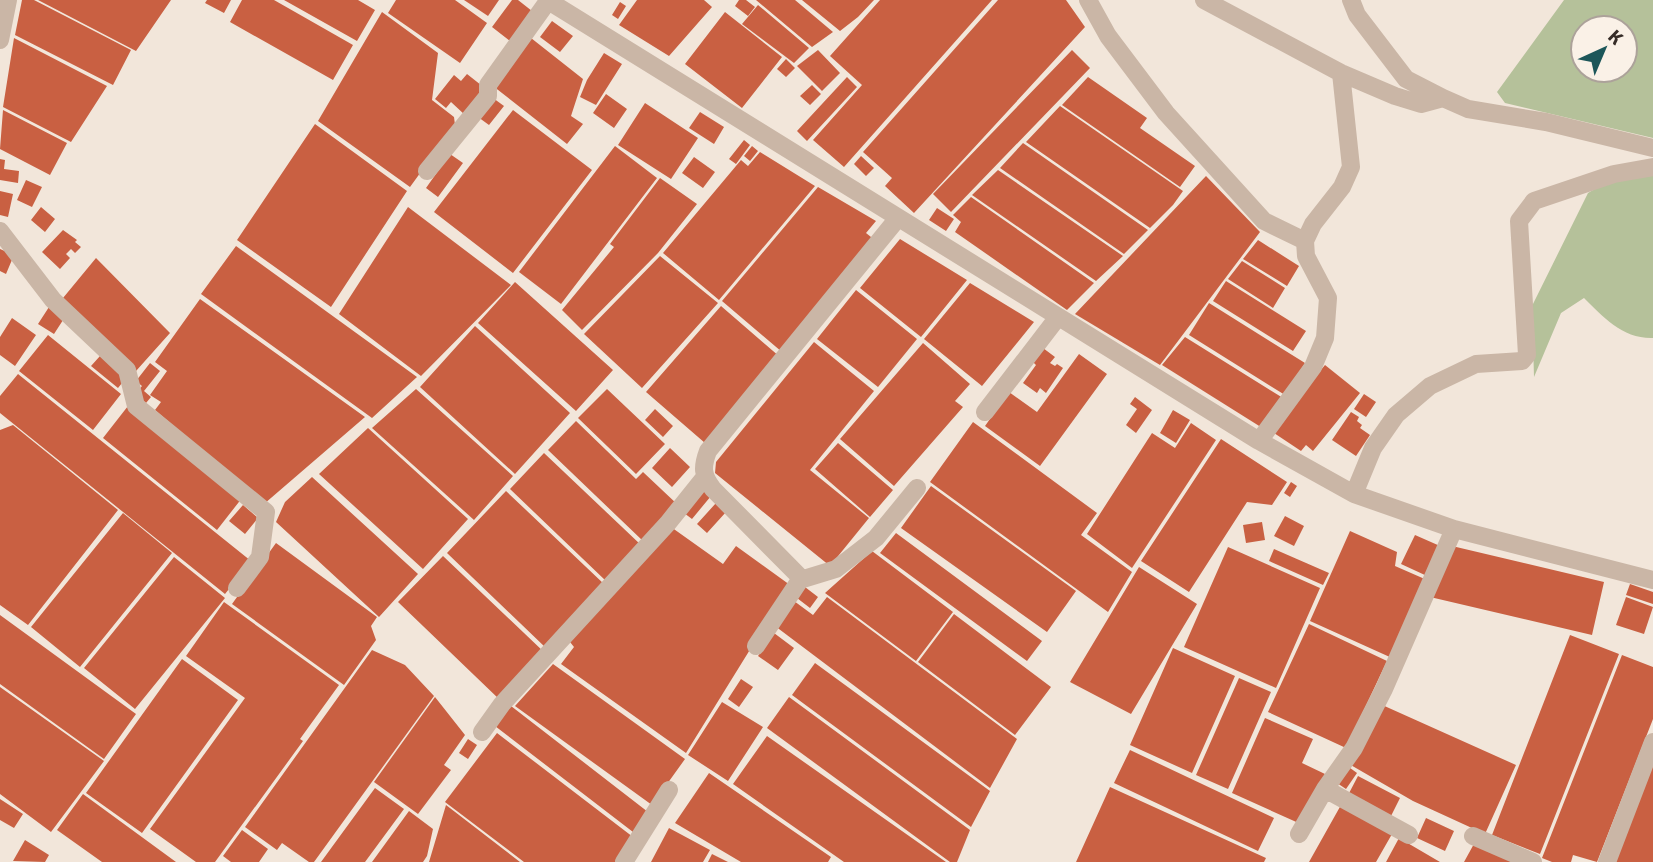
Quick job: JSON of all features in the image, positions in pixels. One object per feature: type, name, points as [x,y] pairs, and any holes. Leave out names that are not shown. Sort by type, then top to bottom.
[{"type":"street","points":[[0,40],[8,0]]},
{"type":"street","points":[[427,171],[488,96],[488,85],[548,0],[1259,442],[1354,494],[1454,529],[1653,580]]},
{"type":"street","points":[[1088,0],[1108,36],[1166,113],[1264,221],[1305,241]]},
{"type":"street","points":[[1204,0],[1341,73],[1395,96],[1421,104],[1443,98]]},
{"type":"street","points":[[1352,0],[1357,15],[1406,79],[1443,98],[1468,109],[1546,122],[1653,148]]},
{"type":"street","points":[[1259,442],[1313,367],[1325,338],[1328,298],[1306,256],[1305,241],[1314,224],[1342,187],[1351,167],[1341,73]]},
{"type":"street","points":[[1354,494],[1373,448],[1396,415],[1430,386],[1476,363],[1522,361],[1527,355],[1519,221],[1534,201],[1614,174],[1653,167]]},
{"type":"street","points":[[800,580],[704,478],[702,466],[708,451],[898,218]]},
{"type":"street","points":[[0,232],[52,300],[127,370],[136,406],[266,512],[260,557],[237,588]]},
{"type":"street","points":[[985,412],[1058,317]]},
{"type":"street","points":[[482,732],[502,704],[668,523],[704,478]]},
{"type":"street","points":[[756,646],[800,580],[836,569],[876,538],[917,488]]},
{"type":"street","points":[[1298,834],[1354,748],[1384,689],[1454,529]]},
{"type":"street","points":[[1607,862],[1653,742]]},
{"type":"street","points":[[1325,789],[1409,835]]},
{"type":"street","points":[[624,862],[669,790]]},
{"type":"street","points":[[1472,836],[1532,862]]},
{"type":"green space","points":[[1564,0],[1653,0],[1653,138],[1505,103],[1497,92]]},
{"type":"green space","points":[[1653,171],[1653,338],[1632,335],[1614,326],[1584,298],[1561,313],[1534,377],[1532,306],[1588,193],[1615,177]]},
{"type":"building","points":[[22,0],[34,0],[131,50],[113,85],[15,35]]},
{"type":"building","points":[[38,0],[171,0],[136,51]]},
{"type":"building","points":[[207,0],[231,0],[224,13],[205,3]]},
{"type":"building","points":[[242,0],[274,0],[353,45],[333,80],[230,22]]},
{"type":"building","points":[[284,0],[358,0],[375,10],[357,41]]},
{"type":"building","points":[[396,0],[455,0],[487,23],[460,63],[388,13]]},
{"type":"building","points":[[464,0],[499,0],[488,16]]},
{"type":"building","points":[[512,0],[518,0],[532,11],[510,41],[492,27]]},
{"type":"building","points":[[637,0],[704,0],[712,7],[669,56],[619,25]]},
{"type":"building","points":[[739,0],[746,0],[755,7],[748,16],[735,6]]},
{"type":"building","points":[[756,0],[795,0],[833,32],[812,47]]},
{"type":"building","points":[[802,0],[874,0],[840,31]]},
{"type":"building","points":[[880,0],[992,0],[844,167],[813,140],[862,85],[830,56]]},
{"type":"building","points":[[998,0],[1066,0],[1085,27],[914,213],[885,186],[892,178],[863,152]]},
{"type":"building","points":[[620,2],[626,6],[618,19],[612,15]]},
{"type":"building","points":[[758,5],[809,48],[794,63],[742,24]]},
{"type":"building","points":[[382,12],[438,53],[432,100],[454,117],[455,125],[410,187],[318,121]]},
{"type":"building","points":[[725,12],[782,57],[742,108],[685,64]]},
{"type":"building","points":[[552,21],[573,36],[560,52],[540,37]]},
{"type":"building","points":[[14,38],[107,86],[71,142],[3,107]]},
{"type":"building","points":[[531,38],[583,79],[571,116],[583,124],[567,144],[493,86]]},
{"type":"building","points":[[818,50],[840,73],[822,91],[797,66]]},
{"type":"building","points":[[1072,50],[1090,68],[951,212],[933,194]]},
{"type":"building","points":[[604,53],[622,64],[596,105],[580,97]]},
{"type":"building","points":[[786,59],[795,68],[786,77],[777,69]]},
{"type":"building","points":[[467,74],[486,89],[465,115],[451,102],[446,108],[435,99],[454,75],[461,81]]},
{"type":"building","points":[[847,77],[857,87],[807,141],[797,131]]},
{"type":"building","points":[[1088,77],[1147,118],[1140,128],[1195,166],[1180,187],[1062,105]]},
{"type":"building","points":[[812,85],[821,94],[810,105],[800,96]]},
{"type":"building","points":[[606,94],[627,109],[614,128],[593,113]]},
{"type":"building","points":[[493,98],[504,106],[489,125],[478,117]]},
{"type":"building","points":[[645,103],[698,138],[671,179],[618,145]]},
{"type":"building","points":[[1060,106],[1183,191],[1150,228],[1026,142]]},
{"type":"building","points":[[3,110],[67,143],[50,175],[0,149]]},
{"type":"building","points":[[513,110],[592,170],[513,273],[434,212]]},
{"type":"building","points":[[700,112],[724,127],[714,144],[689,128]]},
{"type":"building","points":[[315,124],[407,191],[331,307],[237,240]]},
{"type":"building","points":[[744,140],[750,145],[736,164],[729,159]]},
{"type":"building","points":[[1023,143],[1148,230],[1124,254],[1000,168]]},
{"type":"building","points":[[615,146],[657,178],[561,304],[519,272]]},
{"type":"building","points":[[752,146],[758,151],[750,161],[744,156]]},
{"type":"building","points":[[760,152],[815,186],[719,300],[663,253],[741,160],[748,166]]},
{"type":"building","points":[[450,154],[463,163],[438,197],[426,188]]},
{"type":"building","points":[[861,156],[874,168],[866,176],[854,164]]},
{"type":"building","points":[[694,157],[715,172],[703,188],[682,173]]},
{"type":"building","points":[[0,159],[5,160],[4,169],[19,171],[18,183],[0,180]]},
{"type":"building","points":[[998,170],[1123,256],[1096,281],[972,195]]},
{"type":"building","points":[[1206,176],[1260,232],[1160,365],[1075,314]]},
{"type":"building","points":[[660,178],[697,204],[658,253],[582,330],[562,310],[614,247],[610,244]]},
{"type":"building","points":[[26,180],[42,187],[32,207],[17,200]]},
{"type":"building","points":[[818,187],[876,221],[866,233],[876,241],[782,352],[722,301]]},
{"type":"building","points":[[0,191],[13,194],[8,217],[0,215]]},
{"type":"building","points":[[971,197],[1094,283],[1067,310],[955,232],[961,222],[953,215]]},
{"type":"building","points":[[41,207],[55,219],[45,232],[31,220]]},
{"type":"building","points":[[408,207],[511,285],[421,376],[339,314]]},
{"type":"building","points":[[937,208],[954,219],[946,231],[929,220]]},
{"type":"building","points":[[63,230],[77,240],[75,242],[81,247],[75,253],[71,249],[66,254],[70,258],[60,269],[42,252]]},
{"type":"building","points":[[900,239],[967,280],[921,337],[860,288]]},
{"type":"building","points":[[1258,240],[1299,266],[1287,286],[1243,259]]},
{"type":"building","points":[[236,246],[417,377],[372,418],[201,294]]},
{"type":"building","points":[[0,249],[14,255],[6,274],[0,271]]},
{"type":"building","points":[[660,256],[718,303],[642,388],[584,334]]},
{"type":"building","points":[[96,258],[170,333],[136,371],[63,298]]},
{"type":"building","points":[[1242,261],[1285,288],[1273,308],[1228,279]]},
{"type":"building","points":[[1226,281],[1306,331],[1293,351],[1213,301]]},
{"type":"building","points":[[515,282],[613,370],[576,411],[478,323]]},
{"type":"building","points":[[970,283],[1034,322],[982,386],[924,339]]},
{"type":"building","points":[[856,290],[917,339],[878,387],[817,339]]},
{"type":"building","points":[[200,299],[365,417],[264,504],[155,410],[161,402],[150,395],[167,371],[155,362]]},
{"type":"building","points":[[1209,303],[1305,363],[1285,395],[1189,335]]},
{"type":"building","points":[[721,306],[780,357],[705,443],[646,392]]},
{"type":"building","points":[[49,307],[65,317],[54,334],[38,324]]},
{"type":"building","points":[[12,318],[36,335],[15,366],[0,355],[0,337]]},
{"type":"building","points":[[475,326],[570,413],[515,474],[420,387]]},
{"type":"building","points":[[48,335],[121,394],[93,430],[19,371]]},
{"type":"building","points":[[1185,337],[1283,398],[1264,429],[1162,365]]},
{"type":"building","points":[[814,342],[874,391],[810,470],[869,518],[830,566],[715,473],[716,462]]},
{"type":"building","points":[[923,343],[970,384],[955,401],[963,407],[894,486],[840,439]]},
{"type":"building","points":[[1043,348],[1055,357],[1050,363],[1063,368],[1046,393],[1040,388],[1037,393],[1023,383],[1036,365],[1033,362]]},
{"type":"building","points":[[1079,354],[1107,374],[1040,466],[985,426],[1009,392],[1037,412]]},
{"type":"building","points":[[100,356],[126,378],[118,388],[91,366]]},
{"type":"building","points":[[150,363],[160,371],[144,391],[151,397],[146,403],[135,394],[142,386],[136,381]]},
{"type":"building","points":[[1325,365],[1360,393],[1313,451],[1306,445],[1301,451],[1271,431]]},
{"type":"building","points":[[18,374],[251,561],[225,594],[0,413],[0,396]]},
{"type":"building","points":[[416,389],[513,476],[474,520],[372,428]]},
{"type":"building","points":[[607,389],[665,444],[636,474],[578,418]]},
{"type":"building","points":[[1364,394],[1376,402],[1366,417],[1354,409]]},
{"type":"building","points":[[1135,397],[1152,410],[1136,433],[1126,425],[1137,409],[1130,404]]},
{"type":"building","points":[[128,406],[242,498],[217,530],[103,438]]},
{"type":"building","points":[[655,409],[673,426],[663,437],[645,420]]},
{"type":"building","points":[[1173,410],[1190,420],[1176,443],[1160,433]]},
{"type":"building","points":[[1351,412],[1359,417],[1357,421],[1362,425],[1360,428],[1370,435],[1356,456],[1332,440]]},
{"type":"building","points":[[576,421],[636,479],[643,472],[678,505],[643,541],[548,450]]},
{"type":"building","points":[[973,422],[1097,513],[1081,535],[1132,572],[1108,612],[930,482]]},
{"type":"building","points":[[1191,423],[1216,440],[1132,568],[1087,534],[1152,433],[1175,448]]},
{"type":"building","points":[[13,425],[118,510],[28,625],[0,605],[0,430]]},
{"type":"building","points":[[368,428],[468,519],[423,569],[319,474]]},
{"type":"building","points":[[1221,439],[1287,482],[1272,505],[1247,502],[1189,592],[1141,561]]},
{"type":"building","points":[[838,443],[893,490],[870,517],[815,469]]},
{"type":"building","points":[[670,448],[690,467],[672,487],[652,468]]},
{"type":"building","points":[[544,453],[641,545],[606,581],[510,489]]},
{"type":"building","points":[[312,477],[418,574],[379,617],[276,522],[285,502]]},
{"type":"building","points":[[1291,482],[1297,486],[1290,497],[1284,493]]},
{"type":"building","points":[[931,486],[1076,591],[1047,632],[901,528]]},
{"type":"building","points":[[703,490],[711,496],[692,519],[684,513]]},
{"type":"building","points":[[506,491],[605,585],[546,648],[447,553]]},
{"type":"building","points":[[716,503],[726,512],[707,533],[697,524]]},
{"type":"building","points":[[243,505],[258,518],[245,534],[229,521]]},
{"type":"building","points":[[123,513],[172,553],[80,667],[31,627]]},
{"type":"building","points":[[1285,516],[1304,526],[1294,546],[1274,536]]},
{"type":"building","points":[[1262,522],[1265,540],[1246,543],[1243,525]]},
{"type":"building","points":[[671,527],[723,564],[736,546],[790,585],[686,753],[561,664],[574,647],[570,642]]},
{"type":"building","points":[[1350,531],[1397,552],[1395,566],[1427,580],[1392,658],[1310,621]]},
{"type":"building","points":[[896,533],[1042,641],[1027,661],[880,553]]},
{"type":"building","points":[[1415,535],[1440,546],[1427,576],[1401,564]]},
{"type":"building","points":[[276,543],[377,617],[371,626],[376,640],[344,685],[232,604]]},
{"type":"building","points":[[1452,546],[1604,582],[1592,635],[1430,597]]},
{"type":"building","points":[[1228,547],[1320,588],[1276,688],[1184,647]]},
{"type":"building","points":[[1274,549],[1329,573],[1323,585],[1269,561]]},
{"type":"building","points":[[872,551],[953,612],[916,661],[825,593]]},
{"type":"building","points":[[443,556],[545,653],[500,700],[398,602]]},
{"type":"building","points":[[174,557],[225,598],[135,709],[84,668]]},
{"type":"building","points":[[1139,567],[1197,604],[1131,714],[1070,682]]},
{"type":"building","points":[[1630,584],[1653,592],[1653,604],[1626,595]]},
{"type":"building","points":[[805,587],[818,597],[810,608],[797,598]]},
{"type":"building","points":[[827,597],[1017,739],[990,788],[775,626],[794,601],[813,615]]},
{"type":"building","points":[[1626,597],[1653,607],[1644,634],[1616,625]]},
{"type":"building","points":[[224,602],[339,685],[300,739],[303,741],[215,862],[196,862],[150,829],[245,698],[186,656]]},
{"type":"building","points":[[954,614],[1051,687],[1015,735],[918,662]]},
{"type":"building","points":[[0,615],[136,714],[104,759],[0,684]]},
{"type":"building","points":[[1309,624],[1387,661],[1346,748],[1268,712]]},
{"type":"building","points":[[774,633],[794,648],[778,670],[758,656]]},
{"type":"building","points":[[1570,635],[1619,654],[1540,854],[1492,835]]},
{"type":"building","points":[[1173,648],[1235,676],[1192,773],[1130,745]]},
{"type":"building","points":[[372,650],[405,665],[434,696],[314,862],[309,862],[282,843],[277,850],[245,827]]},
{"type":"building","points":[[1622,655],[1653,667],[1653,719],[1597,862],[1573,855],[1571,862],[1552,862],[1542,858]]},
{"type":"building","points":[[182,659],[238,700],[142,833],[86,793]]},
{"type":"building","points":[[815,663],[990,791],[971,827],[792,695]]},
{"type":"building","points":[[553,664],[685,759],[652,805],[515,706]]},
{"type":"building","points":[[1239,678],[1271,692],[1228,789],[1196,775]]},
{"type":"building","points":[[741,679],[753,687],[739,707],[728,699]]},
{"type":"building","points":[[0,687],[104,761],[51,832],[0,794]]},
{"type":"building","points":[[435,697],[465,735],[444,765],[451,770],[418,814],[374,782]]},
{"type":"building","points":[[789,697],[970,830],[957,862],[950,862],[767,728]]},
{"type":"building","points":[[722,702],[763,727],[728,781],[688,755]]},
{"type":"building","points":[[1380,704],[1516,765],[1485,834],[1413,801],[1349,764]]},
{"type":"building","points":[[511,706],[648,812],[633,832],[495,726]]},
{"type":"building","points":[[1265,718],[1313,739],[1302,763],[1325,774],[1303,825],[1232,793]]},
{"type":"building","points":[[497,733],[633,837],[618,862],[524,862],[445,802]]},
{"type":"building","points":[[767,736],[946,862],[844,862],[733,784]]},
{"type":"building","points":[[468,739],[477,745],[468,759],[459,753]]},
{"type":"building","points":[[1130,750],[1274,818],[1258,851],[1114,783]]},
{"type":"building","points":[[1653,764],[1653,862],[1614,862]]},
{"type":"building","points":[[1346,765],[1357,773],[1346,789],[1334,781]]},
{"type":"building","points":[[709,773],[831,857],[828,862],[741,862],[675,823]]},
{"type":"building","points":[[1358,776],[1400,798],[1389,820],[1347,797]]},
{"type":"building","points":[[1110,787],[1266,858],[1264,862],[1076,862]]},
{"type":"building","points":[[375,788],[404,809],[365,862],[321,862]]},
{"type":"building","points":[[83,794],[176,862],[102,862],[57,830]]},
{"type":"building","points":[[0,799],[23,814],[14,828],[0,820]]},
{"type":"building","points":[[446,805],[520,862],[429,862]]},
{"type":"building","points":[[1341,805],[1392,834],[1376,862],[1309,862]]},
{"type":"building","points":[[409,811],[433,829],[423,862],[372,862]]},
{"type":"building","points":[[1426,818],[1454,831],[1445,851],[1417,838]]},
{"type":"building","points":[[669,828],[710,850],[703,862],[651,862]]},
{"type":"building","points":[[242,830],[268,849],[259,862],[231,862],[223,856]]},
{"type":"building","points":[[1399,838],[1440,862],[1386,862]]},
{"type":"building","points":[[25,840],[49,855],[45,862],[13,861]]},
{"type":"building","points":[[1475,842],[1520,862],[1464,862]]},
{"type":"building","points":[[712,854],[728,862],[708,862]]}]
